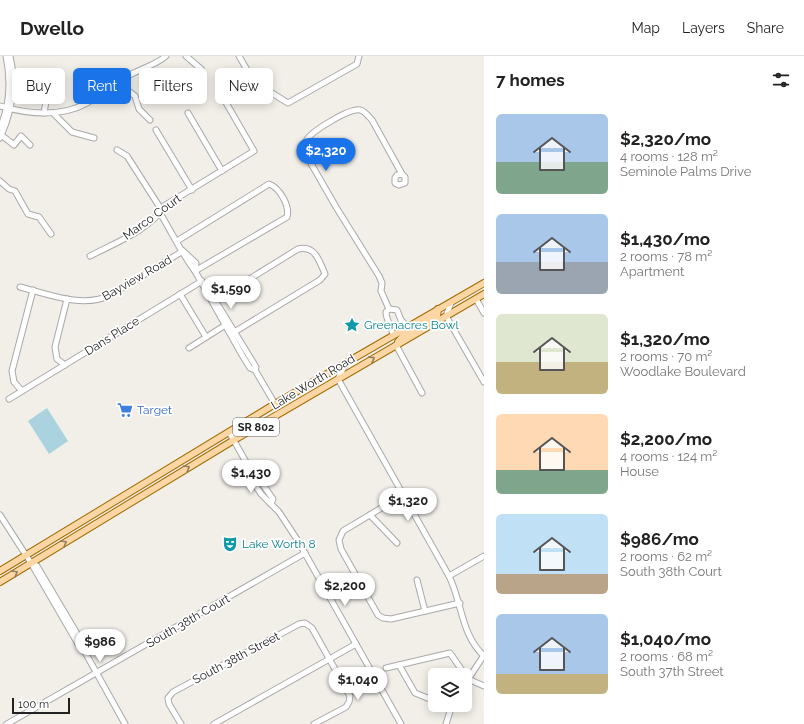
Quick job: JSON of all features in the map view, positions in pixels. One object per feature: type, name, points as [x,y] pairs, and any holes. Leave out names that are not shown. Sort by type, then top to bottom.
[{"type":"main road","name":"Lake Worth Road","points":[[0,571],[275,404],[407,326],[484,283]]},
{"type":"main road","name":"Lake Worth Road","points":[[0,582],[234,440],[484,293]]},
{"type":"main road","points":[[396,345],[403,336],[437,316],[438,309]]},
{"type":"main road","points":[[132,502],[137,493],[166,474],[173,466]]},
{"type":"main road","points":[[94,525],[99,518],[124,503],[127,500],[128,494]]},
{"type":"street","points":[[0,128],[9,108],[9,85],[6,56]]},
{"type":"street","points":[[10,56],[13,85],[9,108],[0,136],[14,145],[21,136],[30,145]]},
{"type":"street","points":[[131,74],[159,58],[166,56]]},
{"type":"street","points":[[186,56],[200,68]]},
{"type":"street","points":[[239,56],[254,82],[288,103],[357,64],[359,56]]},
{"type":"street","points":[[131,93],[135,96],[139,109],[150,120]]},
{"type":"street","points":[[44,114],[46,104]]},
{"type":"street","points":[[0,106],[44,114],[53,113],[83,104]]},
{"type":"street","name":"Marco Court","points":[[90,256],[136,232],[160,213],[164,206],[254,151],[227,104]]},
{"type":"street","points":[[389,309],[381,291],[382,283],[379,276],[336,207],[305,153],[304,147],[306,141],[322,127],[351,111],[360,110],[372,120],[402,174]]},
{"type":"street","points":[[53,113],[72,132],[94,138]]},
{"type":"street","points":[[188,113],[222,171]]},
{"type":"street","points":[[156,130],[192,190]]},
{"type":"street","points":[[116,150],[127,156],[159,206],[160,213],[183,251],[196,263],[195,271],[214,301],[217,311],[228,323],[250,368],[255,370],[275,404]]},
{"type":"street","points":[[0,181],[9,189],[15,191],[28,214],[39,217],[52,234]]},
{"type":"street","points":[[177,241],[269,184],[274,186],[288,207],[287,217],[195,271]]},
{"type":"street","points":[[214,301],[298,249],[304,248],[312,250],[324,274],[320,280],[233,332]]},
{"type":"street","name":"Bayview Road","points":[[20,287],[83,302],[106,297],[183,251]]},
{"type":"street","name":"Dans Place","points":[[9,399],[202,281]]},
{"type":"street","points":[[22,391],[14,382],[12,371],[33,290]]},
{"type":"street","points":[[180,294],[206,337]]},
{"type":"street","points":[[64,365],[57,358],[55,347],[67,299]]},
{"type":"street","points":[[476,299],[484,313]]},
{"type":"street","points":[[452,300],[446,316],[484,382]]},
{"type":"street","points":[[389,309],[397,310],[401,320],[407,326]]},
{"type":"street","points":[[389,309],[386,312],[386,317],[392,328],[392,335]]},
{"type":"street","points":[[189,348],[228,323]]},
{"type":"street","points":[[396,345],[422,393]]},
{"type":"street","points":[[350,360],[342,369],[338,379],[449,576],[460,603],[468,634],[475,646],[484,655],[472,674]]},
{"type":"street","points":[[229,432],[252,472],[254,483],[289,526],[401,724]]},
{"type":"street","points":[[403,495],[343,531],[339,540],[341,549],[378,615],[386,619],[460,603]]},
{"type":"street","points":[[0,515],[31,563],[37,566],[50,586],[82,642],[81,646],[125,724]]},
{"type":"street","points":[[370,515],[397,544]]},
{"type":"street","name":"South 38th Court","points":[[7,724],[305,554]]},
{"type":"street","points":[[449,576],[484,556]]},
{"type":"street","points":[[417,580],[425,611]]},
{"type":"street","name":"South 38th Street","points":[[181,724],[169,704],[168,698],[173,692],[299,624],[308,624],[312,628],[330,659]]},
{"type":"street","points":[[214,724],[356,644]]},
{"type":"street","points":[[386,668],[450,653],[459,668]]},
{"type":"street","points":[[314,724],[346,707],[350,699],[349,694],[330,659]]},
{"type":"street","points":[[399,665],[415,693],[428,698]]},
{"type":"street","points":[[472,683],[484,686]]},
{"type":"street","points":[[446,724],[449,712]]},
{"type":"water","points":[[47,408],[68,441],[49,454],[28,421]]},
{"type":"place","name":"Greenacres Bowl","points":[[352,325]]},
{"type":"place","name":"Target","points":[[125,410]]},
{"type":"place","name":"Lake Worth 8","points":[[230,544]]}]
